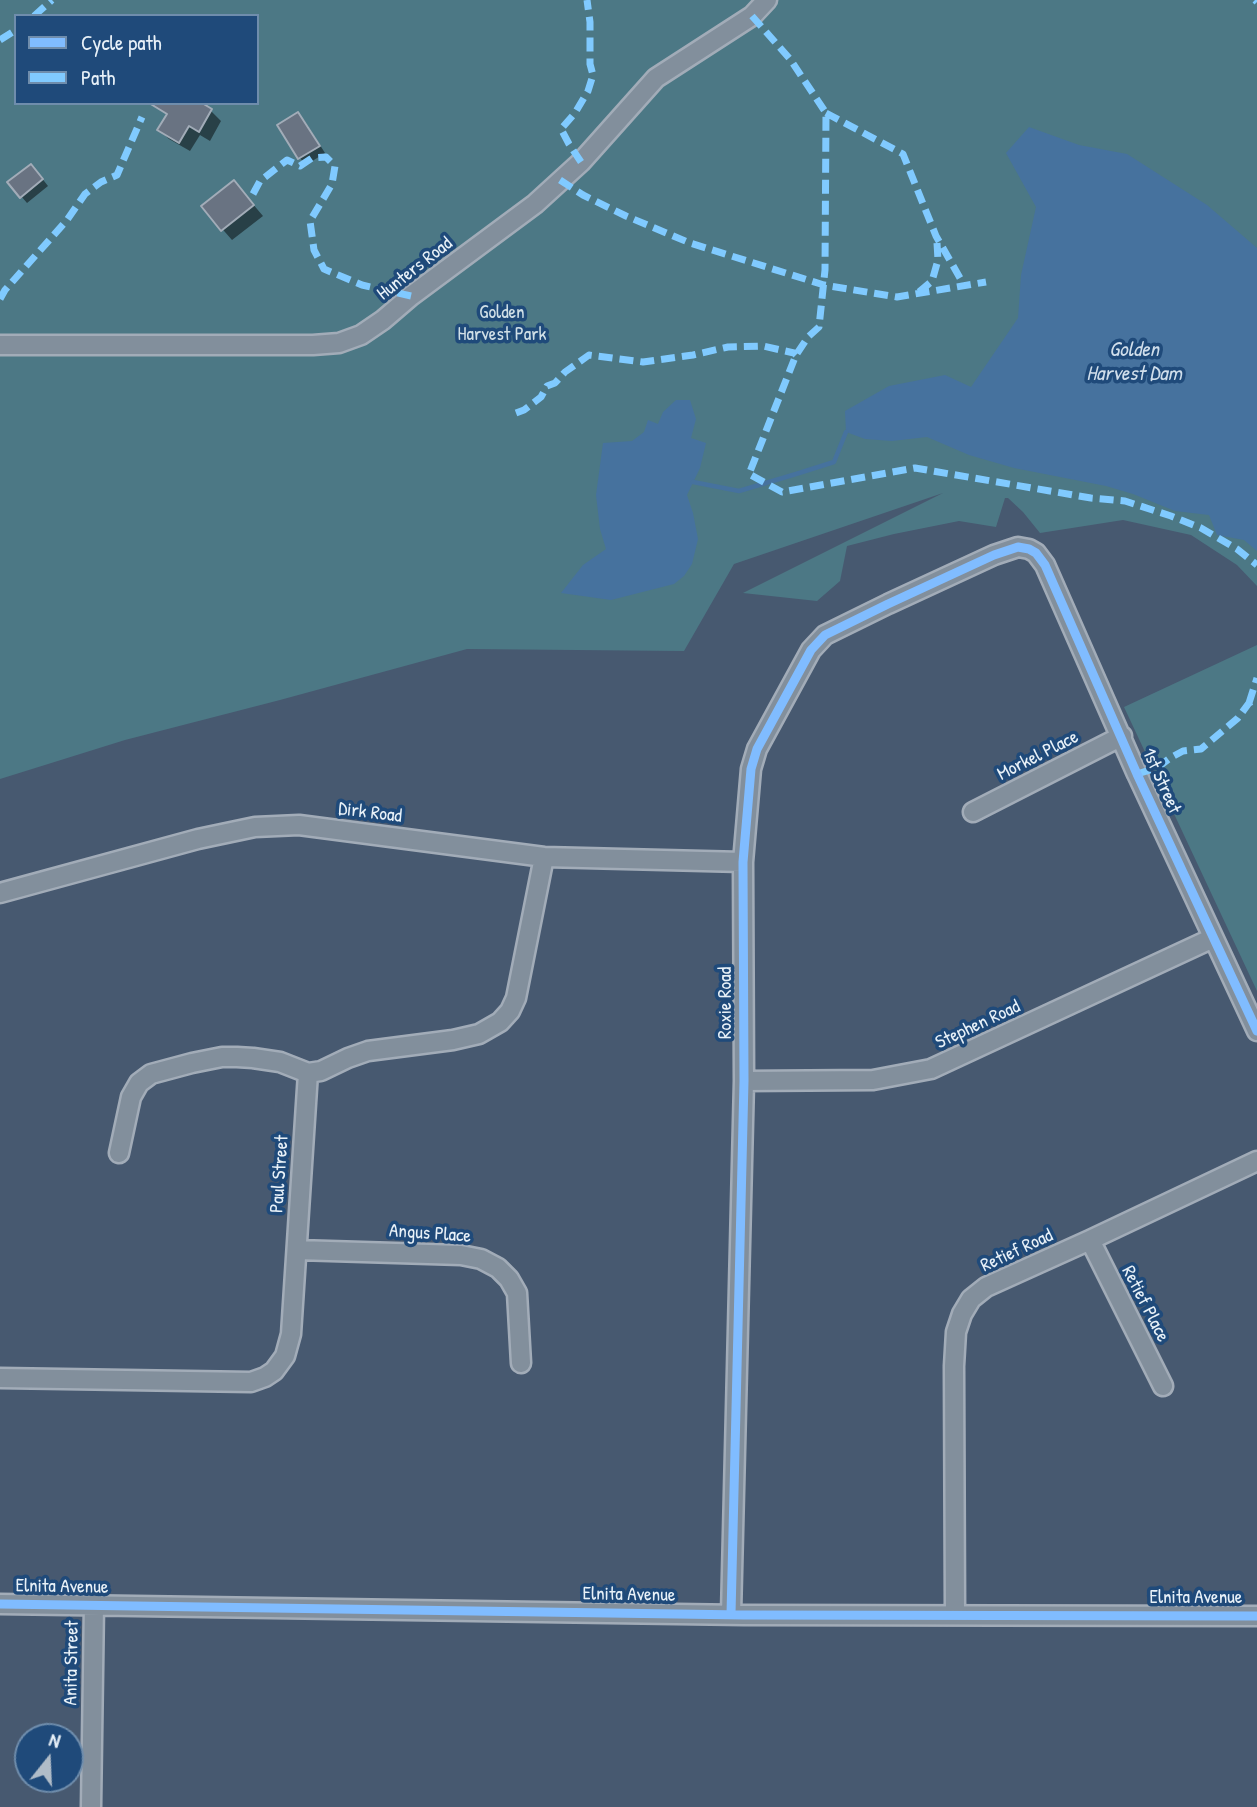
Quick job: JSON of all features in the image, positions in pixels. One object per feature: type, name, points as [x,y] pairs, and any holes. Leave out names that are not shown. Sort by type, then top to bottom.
[{"type":"street","name":"Hunters Road","points":[[0,345],[313,345],[340,343],[361,335],[535,204],[581,162],[656,78],[752,16],[767,0]]},
{"type":"street","name":"Roxie Road","points":[[731,1614],[744,1082],[743,862],[751,769],[757,749],[810,650],[825,635],[994,555],[1018,547],[1029,549]]},
{"type":"street","name":"1st Street","points":[[1029,549],[1036,553],[1045,565],[1257,1031]]},
{"type":"street","name":"Morkel Place","points":[[973,812],[1122,736]]},
{"type":"street","name":"Dirk Road","points":[[0,894],[198,839],[255,827],[299,825],[544,857],[743,862]]},
{"type":"street","points":[[119,1153],[131,1097],[139,1083],[151,1074],[222,1057],[280,1062],[308,1073],[368,1051],[479,1034],[500,1022],[510,1011],[516,998],[544,857]]},
{"type":"street","name":"Stephen Road","points":[[744,1082],[873,1080],[931,1069],[1213,938]]},
{"type":"street","name":"Paul Street","points":[[0,1378],[226,1383],[251,1382],[274,1371],[285,1356],[291,1334],[308,1073]]},
{"type":"street","name":"Retief Road","points":[[955,1615],[954,1366],[956,1332],[971,1299],[986,1287],[1257,1161]]},
{"type":"street","name":"Retief Place","points":[[1090,1240],[1163,1386]]},
{"type":"street","name":"Angus Place","points":[[297,1250],[461,1255],[481,1259],[498,1268],[509,1279],[517,1293],[521,1363]]},
{"type":"street","name":"Elnita Avenue","points":[[0,1604],[731,1614],[1257,1616]]},
{"type":"street","name":"Anita Street","points":[[91,1807],[94,1604]]},
{"type":"green space","name":"Golden Harvest Park","points":[[0,0],[1257,0],[1257,586],[1237,565],[1191,535],[1123,520],[1040,533],[1023,512],[1005,498],[996,527],[959,521],[847,546],[840,581],[817,601],[743,593],[943,493],[734,564],[684,651],[467,649],[125,740],[0,779]]},
{"type":"green space","points":[[1257,645],[1257,991],[1124,707]]},
{"type":"water","name":"Golden Harvest Dam","points":[[1029,127],[1079,145],[1127,154],[1207,205],[1257,248],[1257,551],[1244,540],[1217,535],[1209,515],[1175,511],[1106,486],[1014,468],[969,455],[927,437],[892,441],[865,439],[846,432],[845,411],[889,386],[945,375],[971,387],[1018,318],[1021,275],[1036,207],[1006,153]]},
{"type":"water","points":[[676,400],[690,400],[696,419],[691,438],[706,443],[700,468],[687,495],[698,539],[692,564],[674,584],[611,600],[561,593],[583,565],[606,549],[600,529],[596,495],[603,443],[632,441],[644,432],[648,420],[658,424],[663,412]]},
{"type":"building","points":[[152,105],[205,105],[212,109],[199,132],[189,126],[179,143],[157,130],[167,114]]},
{"type":"building","points":[[298,112],[320,146],[298,159],[277,125]]},
{"type":"building","points":[[31,164],[43,179],[20,198],[7,182]]},
{"type":"building","points":[[234,180],[254,205],[221,231],[201,206]]},
{"type":"waterway","points":[[693,482],[739,491],[834,462],[846,432]]},
{"type":"marked path","points":[[36,14],[52,0]]},
{"type":"marked path","points":[[581,162],[561,129],[575,113],[588,91],[593,75],[590,64],[587,0]]},
{"type":"marked path","points":[[752,16],[790,59],[826,113],[825,270],[819,327],[808,337],[796,355],[749,474],[782,492],[915,468],[1091,498],[1125,501],[1201,528],[1237,549],[1257,565]]},
{"type":"marked path","points":[[0,40],[14,31]]},
{"type":"marked path","points":[[826,113],[903,154],[936,236],[964,285]]},
{"type":"marked path","points":[[0,299],[67,220],[85,194],[101,182],[117,175],[142,117]]},
{"type":"marked path","points":[[253,194],[260,181],[287,160],[300,166],[312,158],[326,157],[335,166],[332,184],[310,221],[314,250],[324,269],[362,285],[411,296]]},
{"type":"marked path","points":[[560,180],[583,195],[626,216],[690,243],[824,285],[897,297],[986,282]]},
{"type":"marked path","points":[[919,292],[932,281],[938,260],[937,243]]},
{"type":"marked path","points":[[516,413],[541,397],[547,386],[555,383],[565,372],[589,355],[643,362],[728,347],[763,346],[796,355]]},
{"type":"marked path","points":[[1249,703],[1257,678]]},
{"type":"marked path","points":[[1137,774],[1157,768],[1183,751],[1201,749],[1238,718],[1249,703],[1257,699]]},
{"type":"cycle path","points":[[731,1614],[744,1081],[743,862],[751,769],[757,749],[811,650],[825,635],[994,555],[1018,547],[1036,553],[1045,565],[1137,774],[1257,1031]]},
{"type":"cycle path","points":[[0,1604],[744,1615],[1257,1616]]}]
